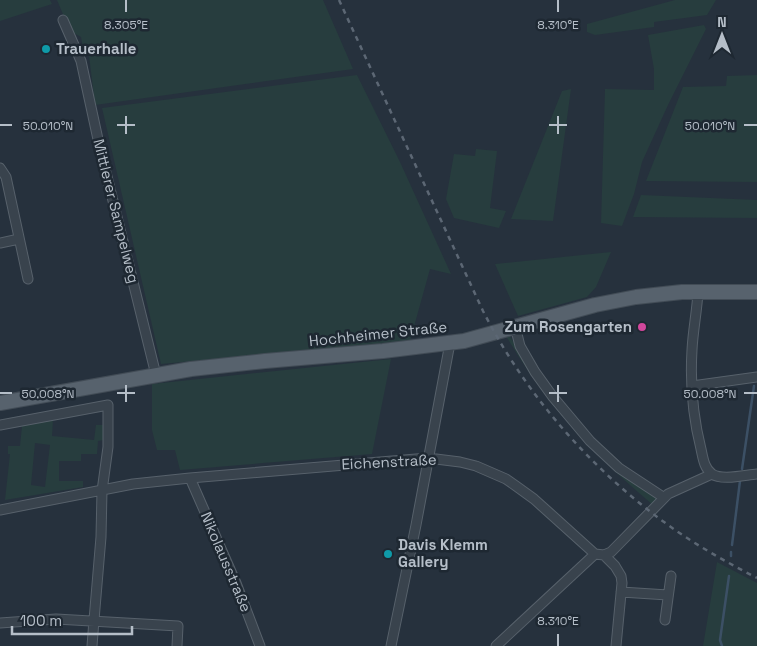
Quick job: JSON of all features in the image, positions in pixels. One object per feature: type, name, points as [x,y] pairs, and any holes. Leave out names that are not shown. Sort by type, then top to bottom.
[{"type":"main road","name":"Hochheimer Straße","points":[[0,403],[156,374],[464,341],[616,300],[656,294],[757,292]]},
{"type":"street","name":"Mittlerer Sampelweg","points":[[62,20],[81,61],[99,144],[156,374]]},
{"type":"street","points":[[0,168],[6,177],[28,279]]},
{"type":"street","points":[[0,243],[19,239]]},
{"type":"street","points":[[698,292],[692,351],[692,386],[698,439],[705,465],[717,477],[724,478],[757,474]]},
{"type":"street","points":[[515,326],[520,346],[535,372],[553,397],[590,441],[619,468],[663,497]]},
{"type":"street","points":[[391,646],[450,343]]},
{"type":"street","points":[[692,386],[757,377]]},
{"type":"street","points":[[0,426],[108,405],[108,447],[102,491],[102,537],[92,646]]},
{"type":"street","name":"Eichenstraße","points":[[0,510],[133,484],[190,478],[428,458],[460,462],[476,466],[506,479],[534,499],[619,571],[621,576],[621,592],[616,646]]},
{"type":"street","points":[[496,646],[599,554],[611,552],[651,512],[663,497],[712,474]]},
{"type":"street","name":"Nikolausstraße","points":[[190,478],[236,583],[260,646]]},
{"type":"street","points":[[665,620],[671,576]]},
{"type":"street","points":[[621,592],[668,595]]},
{"type":"street","points":[[0,622],[56,619],[178,626],[178,646]]},
{"type":"green space","points":[[0,0],[50,0],[52,4],[0,21]]},
{"type":"green space","points":[[57,0],[323,0],[353,69],[95,105],[88,47],[83,48],[81,37],[70,31]]},
{"type":"green space","points":[[675,0],[716,0],[707,15],[654,22],[654,27],[595,35],[587,32],[587,24]]},
{"type":"green space","points":[[704,25],[706,29],[642,162],[634,194],[622,226],[601,223],[605,89],[654,90],[654,69],[648,35]]},
{"type":"green space","points":[[357,75],[400,162],[451,274],[430,269],[410,341],[161,364],[102,108]]},
{"type":"green space","points":[[757,75],[757,182],[646,181],[683,87],[726,86],[727,76]]},
{"type":"green space","points":[[571,89],[553,221],[511,219],[562,91]]},
{"type":"green space","points":[[476,149],[497,151],[490,208],[506,211],[499,228],[454,218],[446,199],[454,154],[475,156]]},
{"type":"green space","points":[[641,195],[757,200],[757,218],[633,217]]},
{"type":"green space","points":[[611,252],[596,287],[587,297],[518,316],[495,264]]},
{"type":"green space","points":[[509,335],[583,437],[657,496],[653,505],[597,454],[559,412],[521,360],[506,336]]},
{"type":"green space","points":[[391,359],[372,454],[180,470],[175,450],[157,450],[152,430],[152,384]]},
{"type":"green space","points":[[53,420],[52,436],[94,440],[96,425],[104,425],[104,440],[98,441],[97,454],[81,454],[81,461],[59,461],[59,481],[83,481],[83,487],[5,500],[10,454],[8,454],[8,446],[20,446],[22,426]],"holes":[[[35,443],[50,445],[45,487],[31,485]]]},
{"type":"green space","points":[[717,562],[757,583],[757,646],[703,646]]},
{"type":"waterway","points":[[742,469],[754,386]]},
{"type":"waterway","points":[[732,545],[740,481]]},
{"type":"waterway","points":[[722,646],[720,640],[729,576]]},
{"type":"railway","points":[[339,0],[483,311],[521,375],[567,434],[620,486],[678,532],[757,578]]},
{"type":"place","name":"Trauerhalle","points":[[46,49]]},
{"type":"place","name":"Zum Rosengarten","points":[[642,327]]},
{"type":"place","name":"Davis Klemm Gallery","points":[[388,554]]}]
